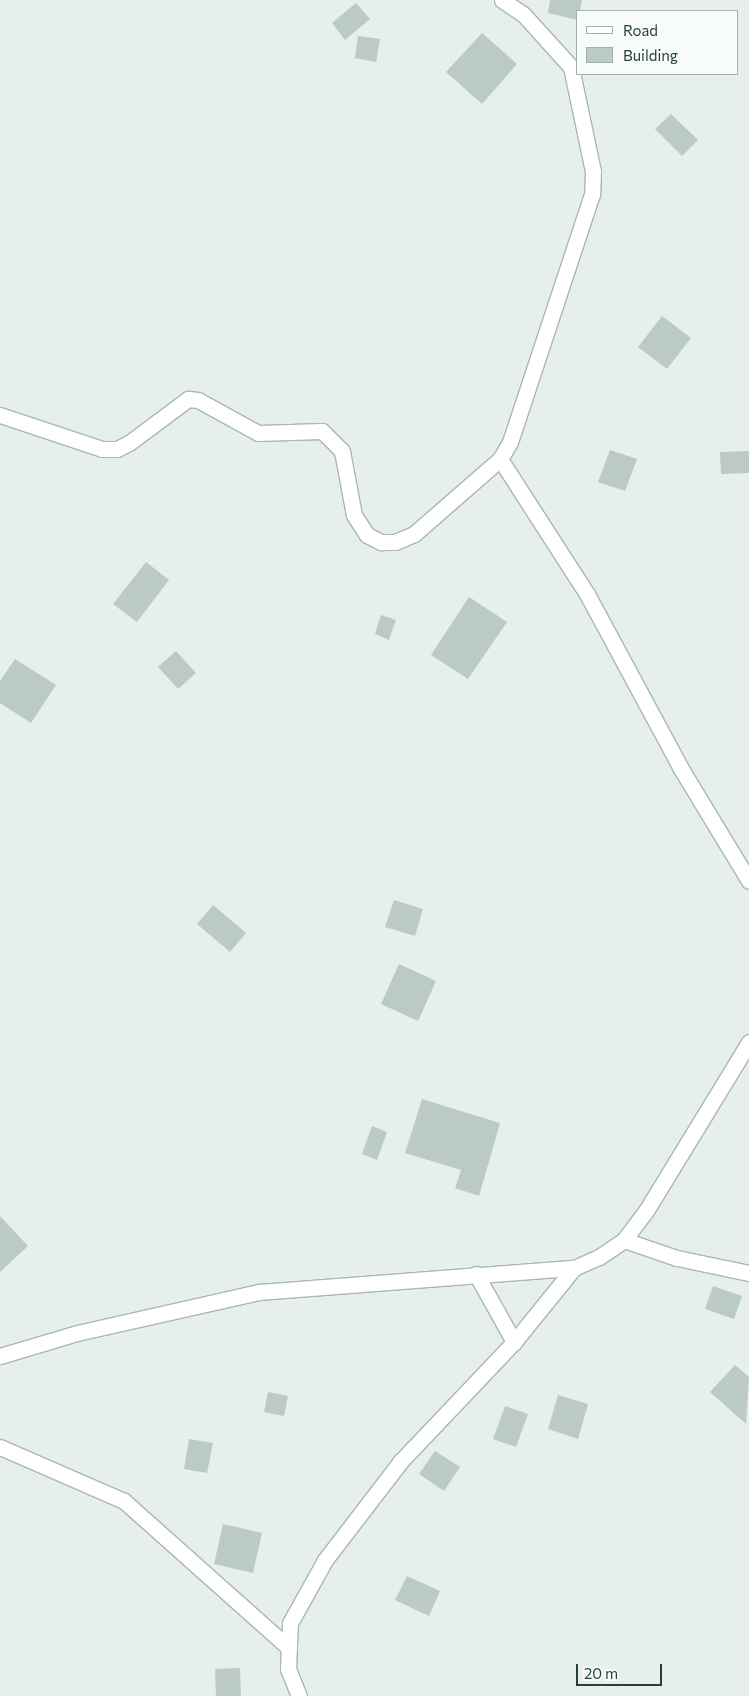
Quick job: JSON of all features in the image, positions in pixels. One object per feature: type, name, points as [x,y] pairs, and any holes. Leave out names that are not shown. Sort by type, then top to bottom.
[{"type":"street","points":[[0,415],[117,450],[188,399],[198,400],[258,433],[322,431],[342,451],[354,515],[367,535],[382,542],[396,542],[414,534],[500,459],[510,442],[592,194],[593,171],[571,67],[523,14],[502,0]]},
{"type":"street","points":[[500,459],[587,594],[680,767],[749,882]]},
{"type":"street","points":[[299,1696],[288,1669],[287,1646],[290,1623],[325,1560],[401,1461],[514,1342],[574,1268],[624,1240],[749,1042]]},
{"type":"street","points":[[624,1240],[678,1258],[749,1273]]},
{"type":"street","points":[[0,1356],[77,1333],[259,1292],[574,1268]]},
{"type":"street","points":[[476,1274],[514,1342]]},
{"type":"street","points":[[0,1447],[124,1501],[287,1646]]},
{"type":"building","points":[[550,0],[582,0],[580,10],[576,10],[576,20],[548,13]]},
{"type":"building","points":[[356,3],[370,19],[345,40],[332,23]]},
{"type":"building","points":[[482,33],[517,64],[482,104],[446,72]]},
{"type":"building","points":[[358,36],[380,39],[376,62],[355,58]]},
{"type":"building","points":[[671,114],[698,140],[682,156],[655,129]]},
{"type":"building","points":[[662,316],[691,338],[667,369],[638,347]]},
{"type":"building","points":[[610,450],[637,459],[625,491],[598,482]]},
{"type":"building","points":[[749,451],[749,473],[721,474],[720,452]]},
{"type":"building","points":[[146,562],[169,580],[137,622],[113,604]]},
{"type":"building","points":[[469,597],[507,622],[468,679],[431,655]]},
{"type":"building","points":[[381,615],[396,620],[389,640],[375,634]]},
{"type":"building","points":[[176,651],[196,673],[178,689],[158,667]]},
{"type":"building","points":[[15,659],[56,685],[31,723],[0,703],[0,681]]},
{"type":"building","points":[[394,900],[423,909],[415,936],[385,927]]},
{"type":"building","points":[[213,905],[246,933],[230,952],[197,924]]},
{"type":"building","points":[[399,964],[436,981],[418,1021],[381,1004]]},
{"type":"building","points":[[422,1099],[500,1123],[479,1196],[455,1188],[461,1170],[405,1153]]},
{"type":"building","points":[[372,1126],[387,1132],[377,1160],[362,1154]]},
{"type":"building","points":[[0,1216],[28,1246],[0,1272]]},
{"type":"building","points":[[713,1286],[742,1296],[734,1319],[705,1309]]},
{"type":"building","points":[[735,1365],[749,1377],[746,1424],[710,1392]]},
{"type":"building","points":[[268,1392],[288,1396],[284,1416],[264,1412]]},
{"type":"building","points":[[558,1395],[588,1404],[578,1439],[548,1429]]},
{"type":"building","points":[[505,1406],[528,1414],[516,1447],[493,1439]]},
{"type":"building","points":[[189,1439],[213,1443],[207,1473],[184,1469]]},
{"type":"building","points":[[435,1451],[460,1467],[444,1491],[419,1474]]},
{"type":"building","points":[[223,1524],[262,1533],[253,1573],[214,1564]]},
{"type":"building","points":[[407,1576],[440,1591],[429,1616],[395,1600]]},
{"type":"building","points":[[240,1668],[241,1696],[216,1696],[215,1669]]}]
